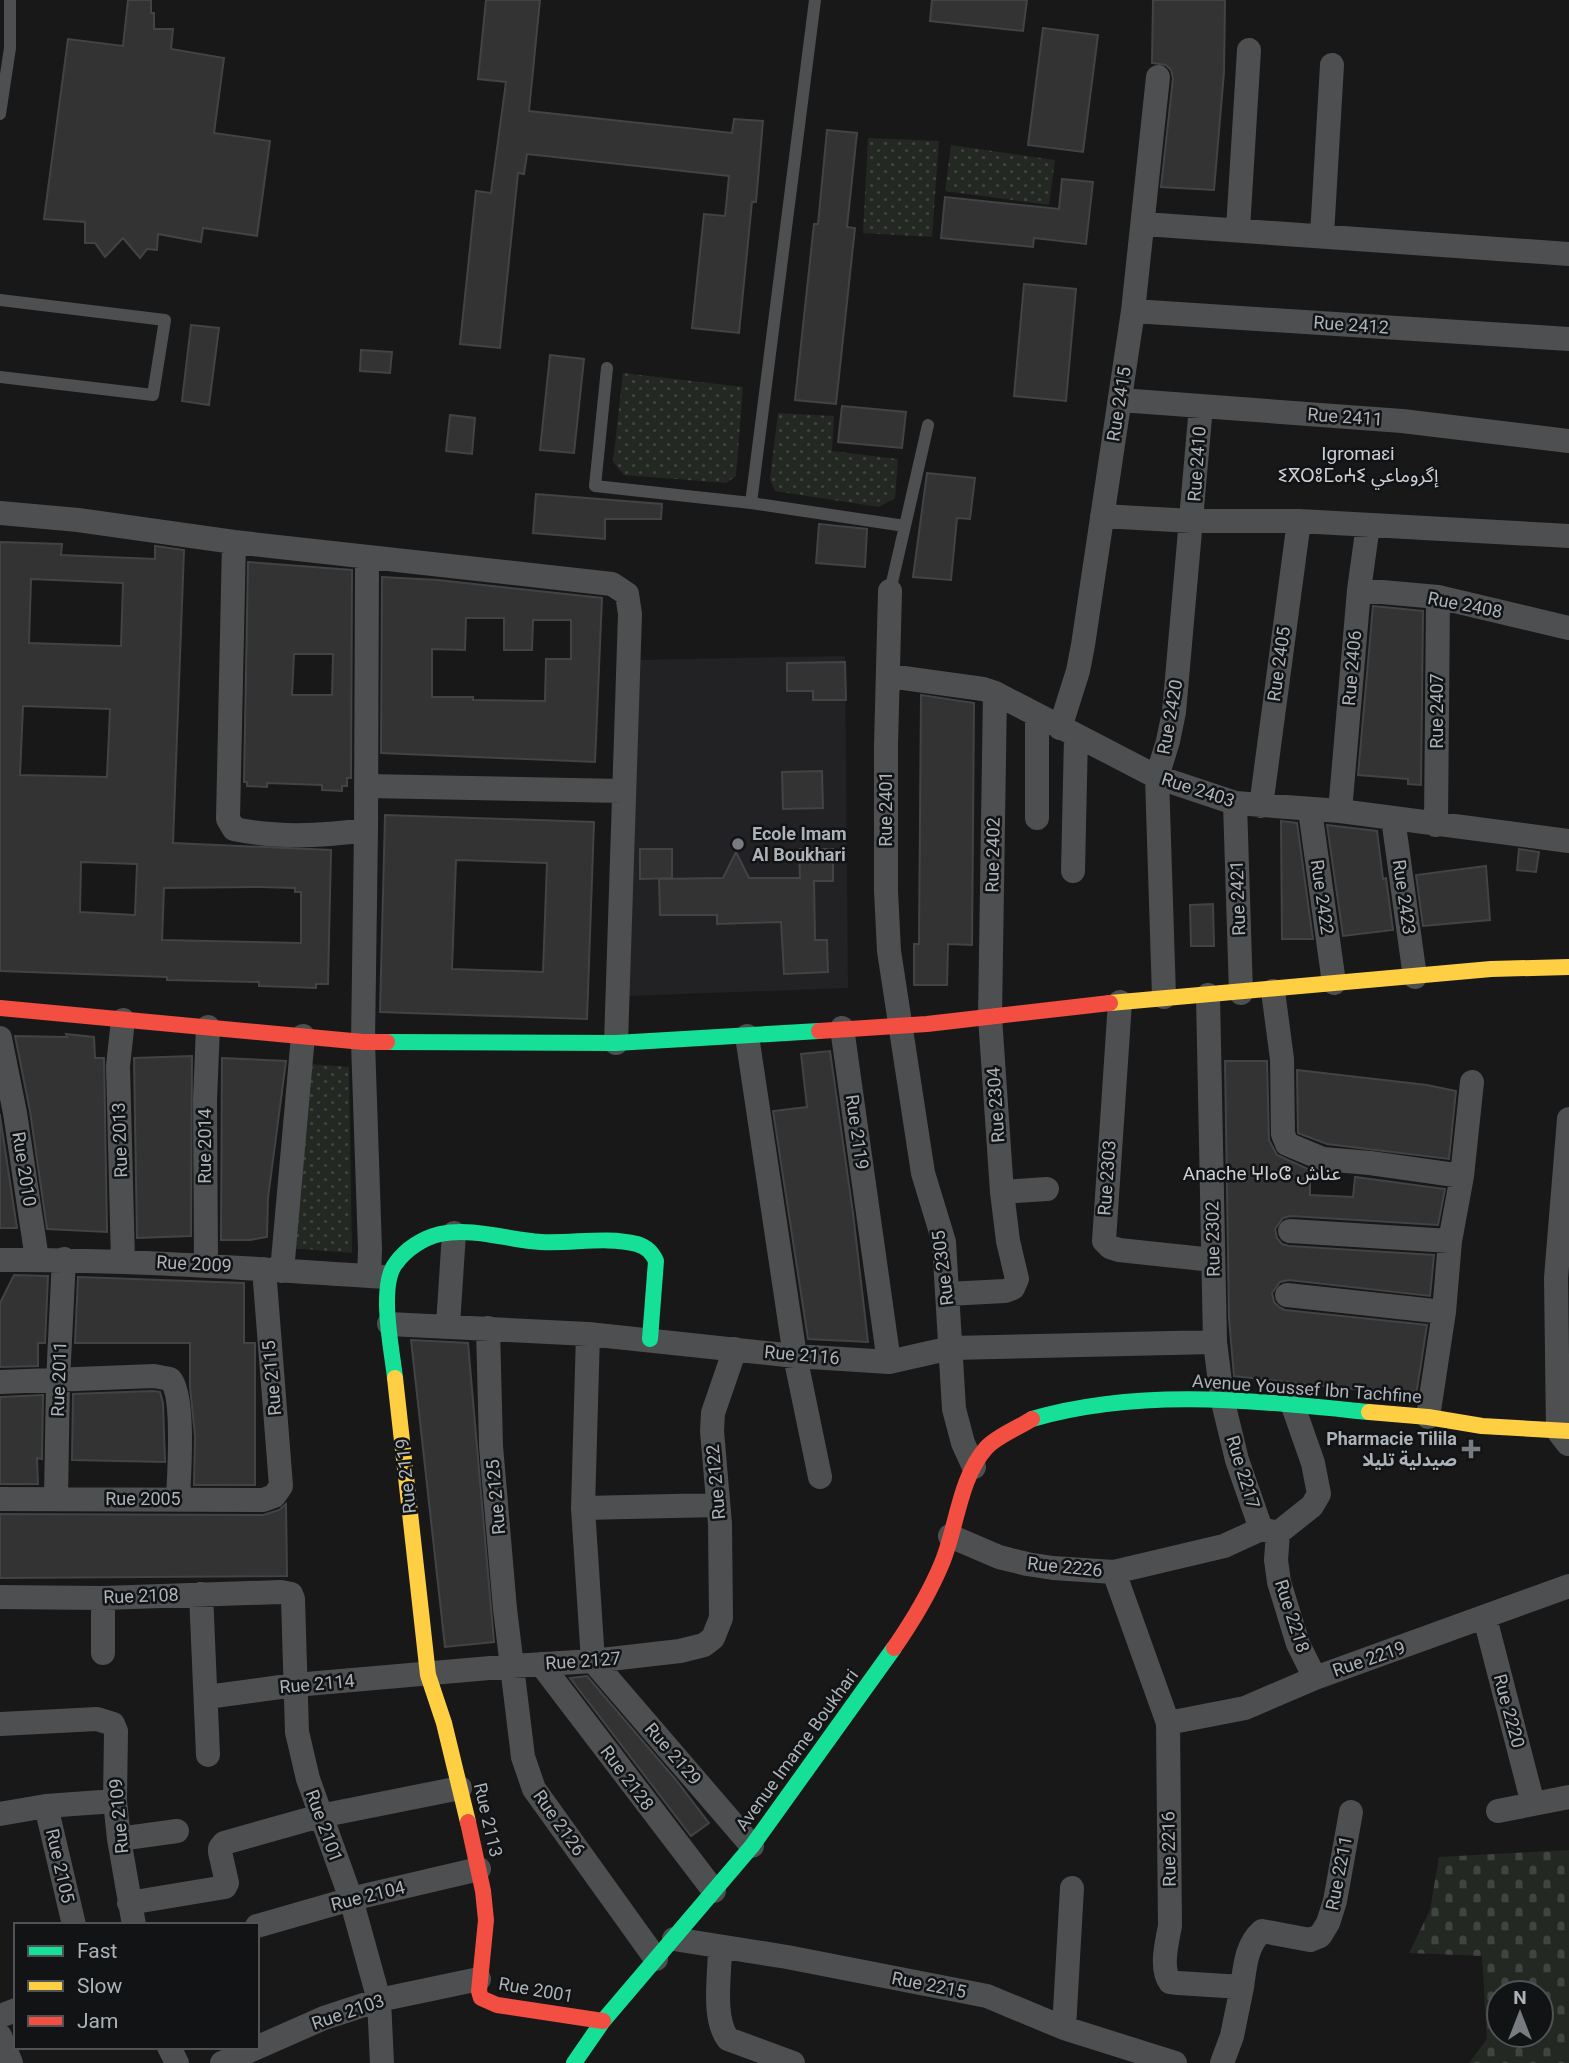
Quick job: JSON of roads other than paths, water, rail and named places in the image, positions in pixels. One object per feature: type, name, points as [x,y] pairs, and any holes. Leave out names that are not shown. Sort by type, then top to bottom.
[{"type":"street","points":[[1238,229],[1249,50]]},
{"type":"street","points":[[1322,235],[1332,65]]},
{"type":"street","name":"Rue 2415","points":[[1073,871],[1068,732],[1133,312],[1158,78]]},
{"type":"street","points":[[1144,223],[1569,254]]},
{"type":"street","name":"Rue 2412","points":[[1133,312],[1569,339]]},
{"type":"street","name":"Rue 2411","points":[[1120,400],[1402,421],[1569,441]]},
{"type":"street","name":"Rue 2410","points":[[1192,521],[1201,407]]},
{"type":"street","points":[[0,513],[612,584],[627,594],[630,614],[617,1043]]},
{"type":"street","points":[[1102,516],[1192,521],[1299,521],[1569,536]]},
{"type":"street","name":"Rue 2420","points":[[1164,997],[1157,777],[1174,712],[1192,521]]},
{"type":"street","name":"Rue 2405","points":[[1261,806],[1299,521]]},
{"type":"street","name":"Rue 2406","points":[[1340,811],[1359,590],[1368,525]]},
{"type":"street","points":[[234,542],[228,819],[234,829],[250,832],[335,834],[366,830]]},
{"type":"street","name":"Rue 2119","points":[[366,557],[363,1042],[370,1249],[389,1324],[428,1675]]},
{"type":"street","name":"Rue 2408","points":[[1359,590],[1438,597],[1569,628]]},
{"type":"street","name":"Rue 2401","points":[[890,591],[886,891],[889,951],[899,1026]]},
{"type":"street","name":"Rue 2407","points":[[1436,825],[1438,597]]},
{"type":"street","name":"Rue 2403","points":[[889,676],[995,693],[1157,777],[1235,803],[1340,811],[1569,841]]},
{"type":"street","name":"Rue 2402","points":[[990,1017],[995,693]]},
{"type":"street","points":[[1037,715],[1037,818]]},
{"type":"street","points":[[366,786],[623,791]]},
{"type":"street","name":"Rue 2421","points":[[1235,803],[1241,993]]},
{"type":"street","name":"Rue 2422","points":[[1310,810],[1334,984]]},
{"type":"street","name":"Rue 2423","points":[[1393,818],[1415,977]]},
{"type":"street","points":[[0,1008],[363,1042],[617,1043],[899,1026],[1164,997],[1241,993],[1491,969],[1569,967]]},
{"type":"street","points":[[1273,990],[1282,1059],[1283,1134],[1287,1144],[1323,1159],[1462,1175]]},
{"type":"street","name":"Rue 2302","points":[[1208,995],[1215,1342],[1222,1398]]},
{"type":"street","name":"Rue 2303","points":[[1120,1002],[1104,1241],[1119,1250],[1213,1260]]},
{"type":"street","name":"Rue 2304","points":[[947,1294],[1005,1291],[1015,1285],[1017,1279],[1008,1241],[1002,1192],[990,1017]]},
{"type":"street","name":"Rue 2013","points":[[123,1020],[118,1066],[123,1261]]},
{"type":"street","name":"Rue 2305","points":[[899,1026],[923,1173],[944,1242],[954,1409],[963,1443],[974,1467]]},
{"type":"street","name":"Rue 2014","points":[[206,1264],[205,1114],[208,1027]]},
{"type":"street","name":"Rue 2119","points":[[842,1028],[889,1362]]},
{"type":"street","name":"Rue 2115","points":[[281,1486],[273,1270],[303,1036]]},
{"type":"street","points":[[747,1036],[795,1356],[820,1477]]},
{"type":"street","name":"Rue 2010","points":[[0,1038],[15,1113],[37,1259]]},
{"type":"street","points":[[1428,1416],[1444,1312],[1450,1241],[1462,1175],[1472,1082]]},
{"type":"street","points":[[1566,1436],[1556,1278],[1564,1239],[1569,1119]]},
{"type":"street","points":[[1002,1192],[1047,1189]]},
{"type":"street","points":[[1290,1231],[1450,1241]]},
{"type":"street","points":[[379,1277],[407,1251],[436,1235],[454,1233],[543,1242],[605,1241],[648,1247],[654,1251],[656,1261],[650,1339]]},
{"type":"street","points":[[448,1325],[454,1233]]},
{"type":"street","name":"Rue 2009","points":[[0,1259],[206,1264],[379,1277]]},
{"type":"street","name":"Rue 2011","points":[[56,1499],[64,1259]]},
{"type":"street","points":[[1287,1295],[1359,1305],[1444,1312]]},
{"type":"street","name":"Rue 2116","points":[[389,1324],[588,1334],[795,1356],[889,1362],[951,1349],[1215,1342]]},
{"type":"street","name":"Rue 2125","points":[[488,1328],[491,1446],[512,1666]]},
{"type":"street","points":[[588,1334],[583,1508],[593,1661]]},
{"type":"street","name":"Rue 2122","points":[[721,1618],[718,1505],[712,1431],[713,1413],[735,1349]]},
{"type":"street","points":[[0,1382],[154,1376],[170,1379],[177,1390],[180,1450],[178,1499]]},
{"type":"street","name":"Avenue Youssef Ibn Tachfine","points":[[1005,1435],[1032,1419],[1064,1410],[1123,1401],[1222,1398],[1428,1416],[1482,1426],[1566,1436]]},
{"type":"street","name":"Rue 2217","points":[[1222,1398],[1237,1460],[1270,1531]]},
{"type":"street","points":[[1270,1531],[1312,1506],[1319,1494],[1313,1463],[1293,1406]]},
{"type":"street","name":"Avenue Imame Boukhari","points":[[574,2063],[603,2021],[752,1846],[908,1628],[942,1563],[974,1467],[987,1447],[1005,1435]]},
{"type":"street","name":"Rue 2005","points":[[0,1499],[262,1500],[274,1496],[281,1486]]},
{"type":"street","points":[[583,1508],[718,1505]]},
{"type":"street","name":"Rue 2226","points":[[950,1536],[999,1557],[1027,1564],[1114,1573],[1224,1546],[1270,1531]]},
{"type":"street","name":"Rue 2218","points":[[1270,1531],[1279,1582],[1298,1644],[1315,1678]]},
{"type":"street","name":"Rue 2216","points":[[1114,1573],[1168,1723],[1170,1926],[1166,1945],[1166,1974],[1170,1982],[1242,1987]]},
{"type":"street","name":"Rue 2219","points":[[1168,1723],[1245,1708],[1315,1678],[1569,1587]]},
{"type":"street","name":"Rue 2108","points":[[0,1597],[103,1598],[281,1592]]},
{"type":"street","name":"Rue 2101","points":[[281,1592],[291,1594],[293,1600],[298,1732],[308,1780],[351,1899],[379,2000],[382,2063]]},
{"type":"street","points":[[201,1594],[208,1755]]},
{"type":"street","points":[[103,1598],[103,1653]]},
{"type":"street","name":"Rue 2127","points":[[428,1675],[593,1661],[694,1649],[713,1639],[721,1618]]},
{"type":"street","name":"Rue 2220","points":[[1485,1618],[1533,1804]]},
{"type":"street","name":"Rue 2129","points":[[593,1661],[752,1846]]},
{"type":"street","name":"Rue 2128","points":[[541,1664],[714,1892]]},
{"type":"street","name":"Rue 2126","points":[[512,1666],[523,1757],[534,1789],[656,1959]]},
{"type":"street","name":"Rue 2114","points":[[207,1697],[295,1685],[428,1675]]},
{"type":"street","name":"Rue 2113","points":[[428,1675],[444,1724],[480,1869],[486,1920],[480,1979]]},
{"type":"street","name":"Rue 2109","points":[[0,1724],[97,1719],[113,1724],[116,1731],[115,1801],[132,1914]]},
{"type":"street","points":[[132,1914],[220,1890],[227,1883],[220,1853],[220,1847],[224,1843],[320,1816],[460,1788]]},
{"type":"street","points":[[1498,1811],[1569,1797]]},
{"type":"street","points":[[0,1814],[115,1801]]},
{"type":"street","name":"Rue 2105","points":[[46,1807],[74,1923]]},
{"type":"street","name":"Rue 2211","points":[[1242,1987],[1248,1951],[1262,1931],[1310,1940],[1323,1932],[1335,1901],[1351,1812]]},
{"type":"street","points":[[119,1839],[177,1830]]},
{"type":"street","name":"Rue 2104","points":[[259,1925],[351,1899],[480,1869]]},
{"type":"street","points":[[1064,2028],[1072,1888]]},
{"type":"street","name":"Rue 2215","points":[[674,1939],[787,1957],[987,1996],[1064,2028],[1175,2063]]},
{"type":"street","points":[[720,1947],[719,2018],[724,2034],[728,2039],[793,2063]]},
{"type":"street","name":"Rue 2103","points":[[234,2061],[324,2018],[379,2000],[480,1979]]},
{"type":"street","name":"Rue 2001","points":[[480,1979],[481,1998],[497,2005],[603,2021]]},
{"type":"street","points":[[1223,2063],[1232,2036],[1242,1987]]},
{"type":"street","points":[[0,2036],[11,2063]]},
{"type":"lane","points":[[0,114],[10,48],[9,0]]},
{"type":"lane","points":[[751,503],[815,0]]},
{"type":"lane","points":[[0,300],[165,320],[153,395],[0,377]]},
{"type":"lane","points":[[607,368],[594,486],[751,503],[905,526]]},
{"type":"lane","points":[[890,591],[928,425]]},
{"type":"place","name":"Ecole Imam Al Boukhari","points":[[738,844]]},
{"type":"place","name":"Pharmacie Tilila صيدلية تليلا","points":[[1471,1449]]},
{"type":"district","name":"Igromaɛi ⵉⴳⵔⵓⵎⴰⵄⵉ إگروماعي","points":[[1358,464]]},
{"type":"district","name":"Anache ⵖⵏⴰⵛ عناش","points":[[1262,1173]]}]
